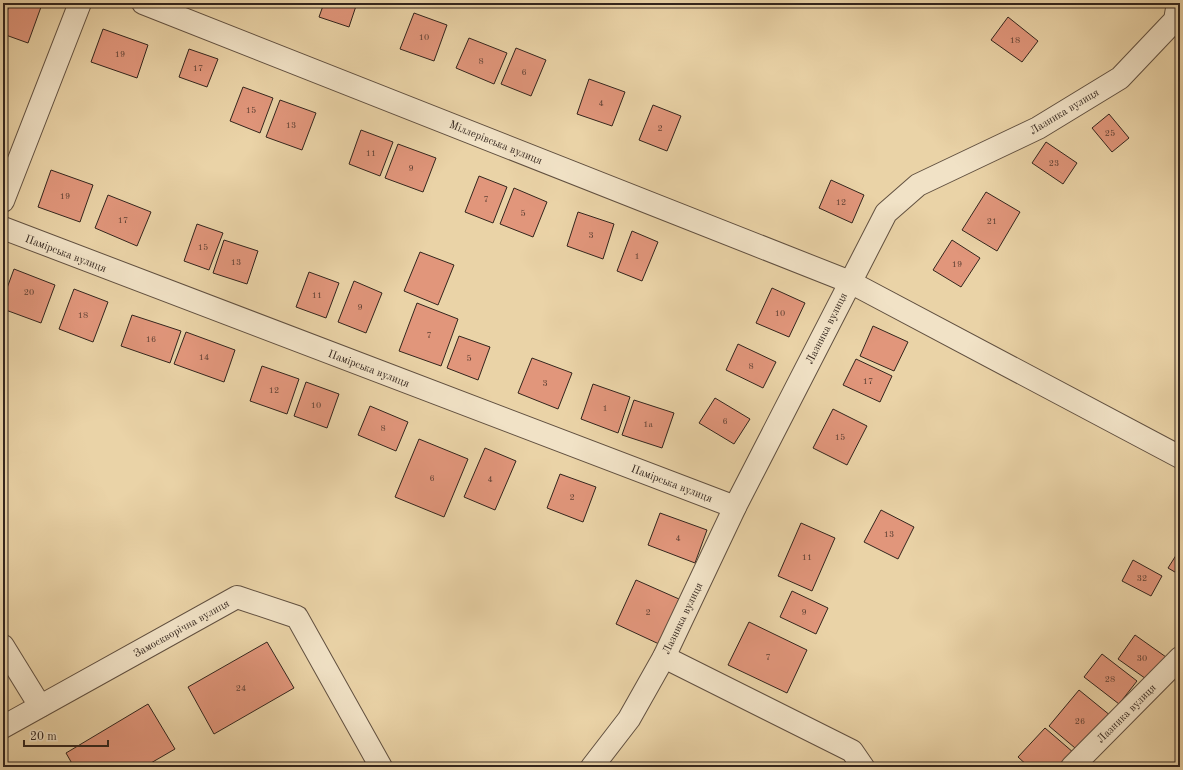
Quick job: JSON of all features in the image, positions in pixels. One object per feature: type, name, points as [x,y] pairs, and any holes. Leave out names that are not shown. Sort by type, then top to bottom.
[{"type":"street","points":[[3,201],[80,3]]},
{"type":"street","name":"Міллерівська вулиця","points":[[143,3],[850,282],[1180,458]]},
{"type":"street","name":"Лазника вулиця","points":[[592,767],[629,720],[664,657],[735,507],[886,213],[918,185],[1038,128],[1120,78],[1176,20],[1178,3]]},
{"type":"street","name":"Памірська вулиця","points":[[3,228],[735,507]]},
{"type":"street","name":"Замоскворічна вулиця","points":[[3,727],[237,598],[297,617],[381,767]]},
{"type":"street","points":[[3,646],[40,706]]},
{"type":"street","points":[[664,657],[852,751],[863,767]]},
{"type":"street","name":"Лазника вулиця","points":[[1072,767],[1180,658]]},
{"type":"building","points":[[10,3],[30,3],[41,7],[28,43],[3,34],[3,23]]},
{"type":"building","points":[[324,3],[357,3],[349,27],[319,17]]},
{"type":"building","points":[[414,13],[447,25],[434,61],[400,49]]},
{"type":"building","points":[[1008,17],[1038,41],[1022,62],[991,40]]},
{"type":"building","points":[[103,29],[148,45],[137,78],[91,62]]},
{"type":"building","points":[[469,38],[507,53],[494,84],[456,68]]},
{"type":"building","points":[[516,48],[546,60],[531,96],[501,84]]},
{"type":"building","points":[[189,49],[218,59],[207,87],[179,77]]},
{"type":"building","points":[[589,79],[625,92],[612,126],[577,114]]},
{"type":"building","points":[[243,87],[273,98],[260,133],[230,121]]},
{"type":"building","points":[[280,100],[316,113],[302,150],[266,137]]},
{"type":"building","points":[[653,105],[681,116],[667,151],[639,140]]},
{"type":"building","points":[[1109,114],[1129,138],[1112,152],[1092,128]]},
{"type":"building","points":[[361,130],[393,142],[380,176],[349,164]]},
{"type":"building","points":[[1046,142],[1077,163],[1063,184],[1032,163]]},
{"type":"building","points":[[398,144],[436,158],[423,192],[385,178]]},
{"type":"building","points":[[51,170],[93,185],[80,222],[38,207]]},
{"type":"building","points":[[479,176],[507,187],[493,223],[465,212]]},
{"type":"building","points":[[831,180],[864,195],[852,223],[819,208]]},
{"type":"building","points":[[514,188],[547,202],[533,237],[500,224]]},
{"type":"building","points":[[986,192],[1020,212],[997,251],[962,230]]},
{"type":"building","points":[[108,195],[151,212],[137,246],[95,228]]},
{"type":"building","points":[[578,212],[614,224],[603,259],[567,246]]},
{"type":"building","points":[[197,224],[223,233],[209,270],[184,261]]},
{"type":"building","points":[[632,231],[658,242],[642,281],[617,271]]},
{"type":"building","points":[[224,240],[258,251],[247,284],[213,273]]},
{"type":"building","points":[[952,240],[980,258],[961,287],[933,270]]},
{"type":"building","points":[[420,252],[454,265],[438,305],[404,291]]},
{"type":"building","points":[[14,269],[55,285],[41,323],[3,309],[3,299]]},
{"type":"building","points":[[309,272],[339,283],[326,318],[296,307]]},
{"type":"building","points":[[354,281],[382,293],[366,333],[338,322]]},
{"type":"building","points":[[772,288],[805,303],[789,337],[756,323]]},
{"type":"building","points":[[74,289],[108,302],[93,342],[59,329]]},
{"type":"building","points":[[417,303],[458,319],[441,366],[399,351]]},
{"type":"building","points":[[132,315],[181,331],[170,363],[121,346]]},
{"type":"building","points":[[873,326],[908,342],[894,371],[860,356]]},
{"type":"building","points":[[186,332],[235,350],[224,382],[174,364]]},
{"type":"building","points":[[459,336],[490,347],[478,380],[447,368]]},
{"type":"building","points":[[738,344],[776,362],[763,388],[726,370]]},
{"type":"building","points":[[532,358],[572,373],[558,409],[518,393]]},
{"type":"building","points":[[856,359],[892,376],[880,402],[843,385]]},
{"type":"building","points":[[262,366],[299,379],[287,414],[250,401]]},
{"type":"building","points":[[306,382],[339,394],[327,428],[294,416]]},
{"type":"building","points":[[593,384],[630,397],[618,433],[581,419]]},
{"type":"building","points":[[715,398],[750,419],[734,444],[699,423]]},
{"type":"building","points":[[634,400],[674,413],[662,448],[622,435]]},
{"type":"building","points":[[370,406],[408,422],[396,451],[358,435]]},
{"type":"building","points":[[833,409],[867,426],[847,465],[813,448]]},
{"type":"building","points":[[419,439],[468,459],[444,517],[395,497]]},
{"type":"building","points":[[485,448],[516,461],[495,510],[464,497]]},
{"type":"building","points":[[560,474],[596,487],[583,522],[547,508]]},
{"type":"building","points":[[881,510],[914,527],[898,559],[864,542]]},
{"type":"building","points":[[660,513],[707,530],[695,563],[648,545]]},
{"type":"building","points":[[801,523],[835,538],[812,591],[778,576]]},
{"type":"building","points":[[1180,549],[1180,575],[1168,568]]},
{"type":"building","points":[[1133,560],[1162,576],[1151,596],[1122,581]]},
{"type":"building","points":[[636,580],[679,599],[659,644],[616,624]]},
{"type":"building","points":[[792,591],[828,608],[816,634],[780,617]]},
{"type":"building","points":[[749,622],[807,650],[787,693],[728,665]]},
{"type":"building","points":[[1135,635],[1166,657],[1149,681],[1118,659]]},
{"type":"building","points":[[267,642],[294,688],[214,734],[188,687]]},
{"type":"building","points":[[1102,654],[1137,681],[1119,704],[1084,677]]},
{"type":"building","points":[[1079,690],[1111,716],[1081,753],[1049,726]]},
{"type":"building","points":[[148,704],[175,749],[144,767],[74,767],[66,753]]},
{"type":"building","points":[[1045,728],[1074,753],[1062,767],[1029,767],[1018,757]]}]
